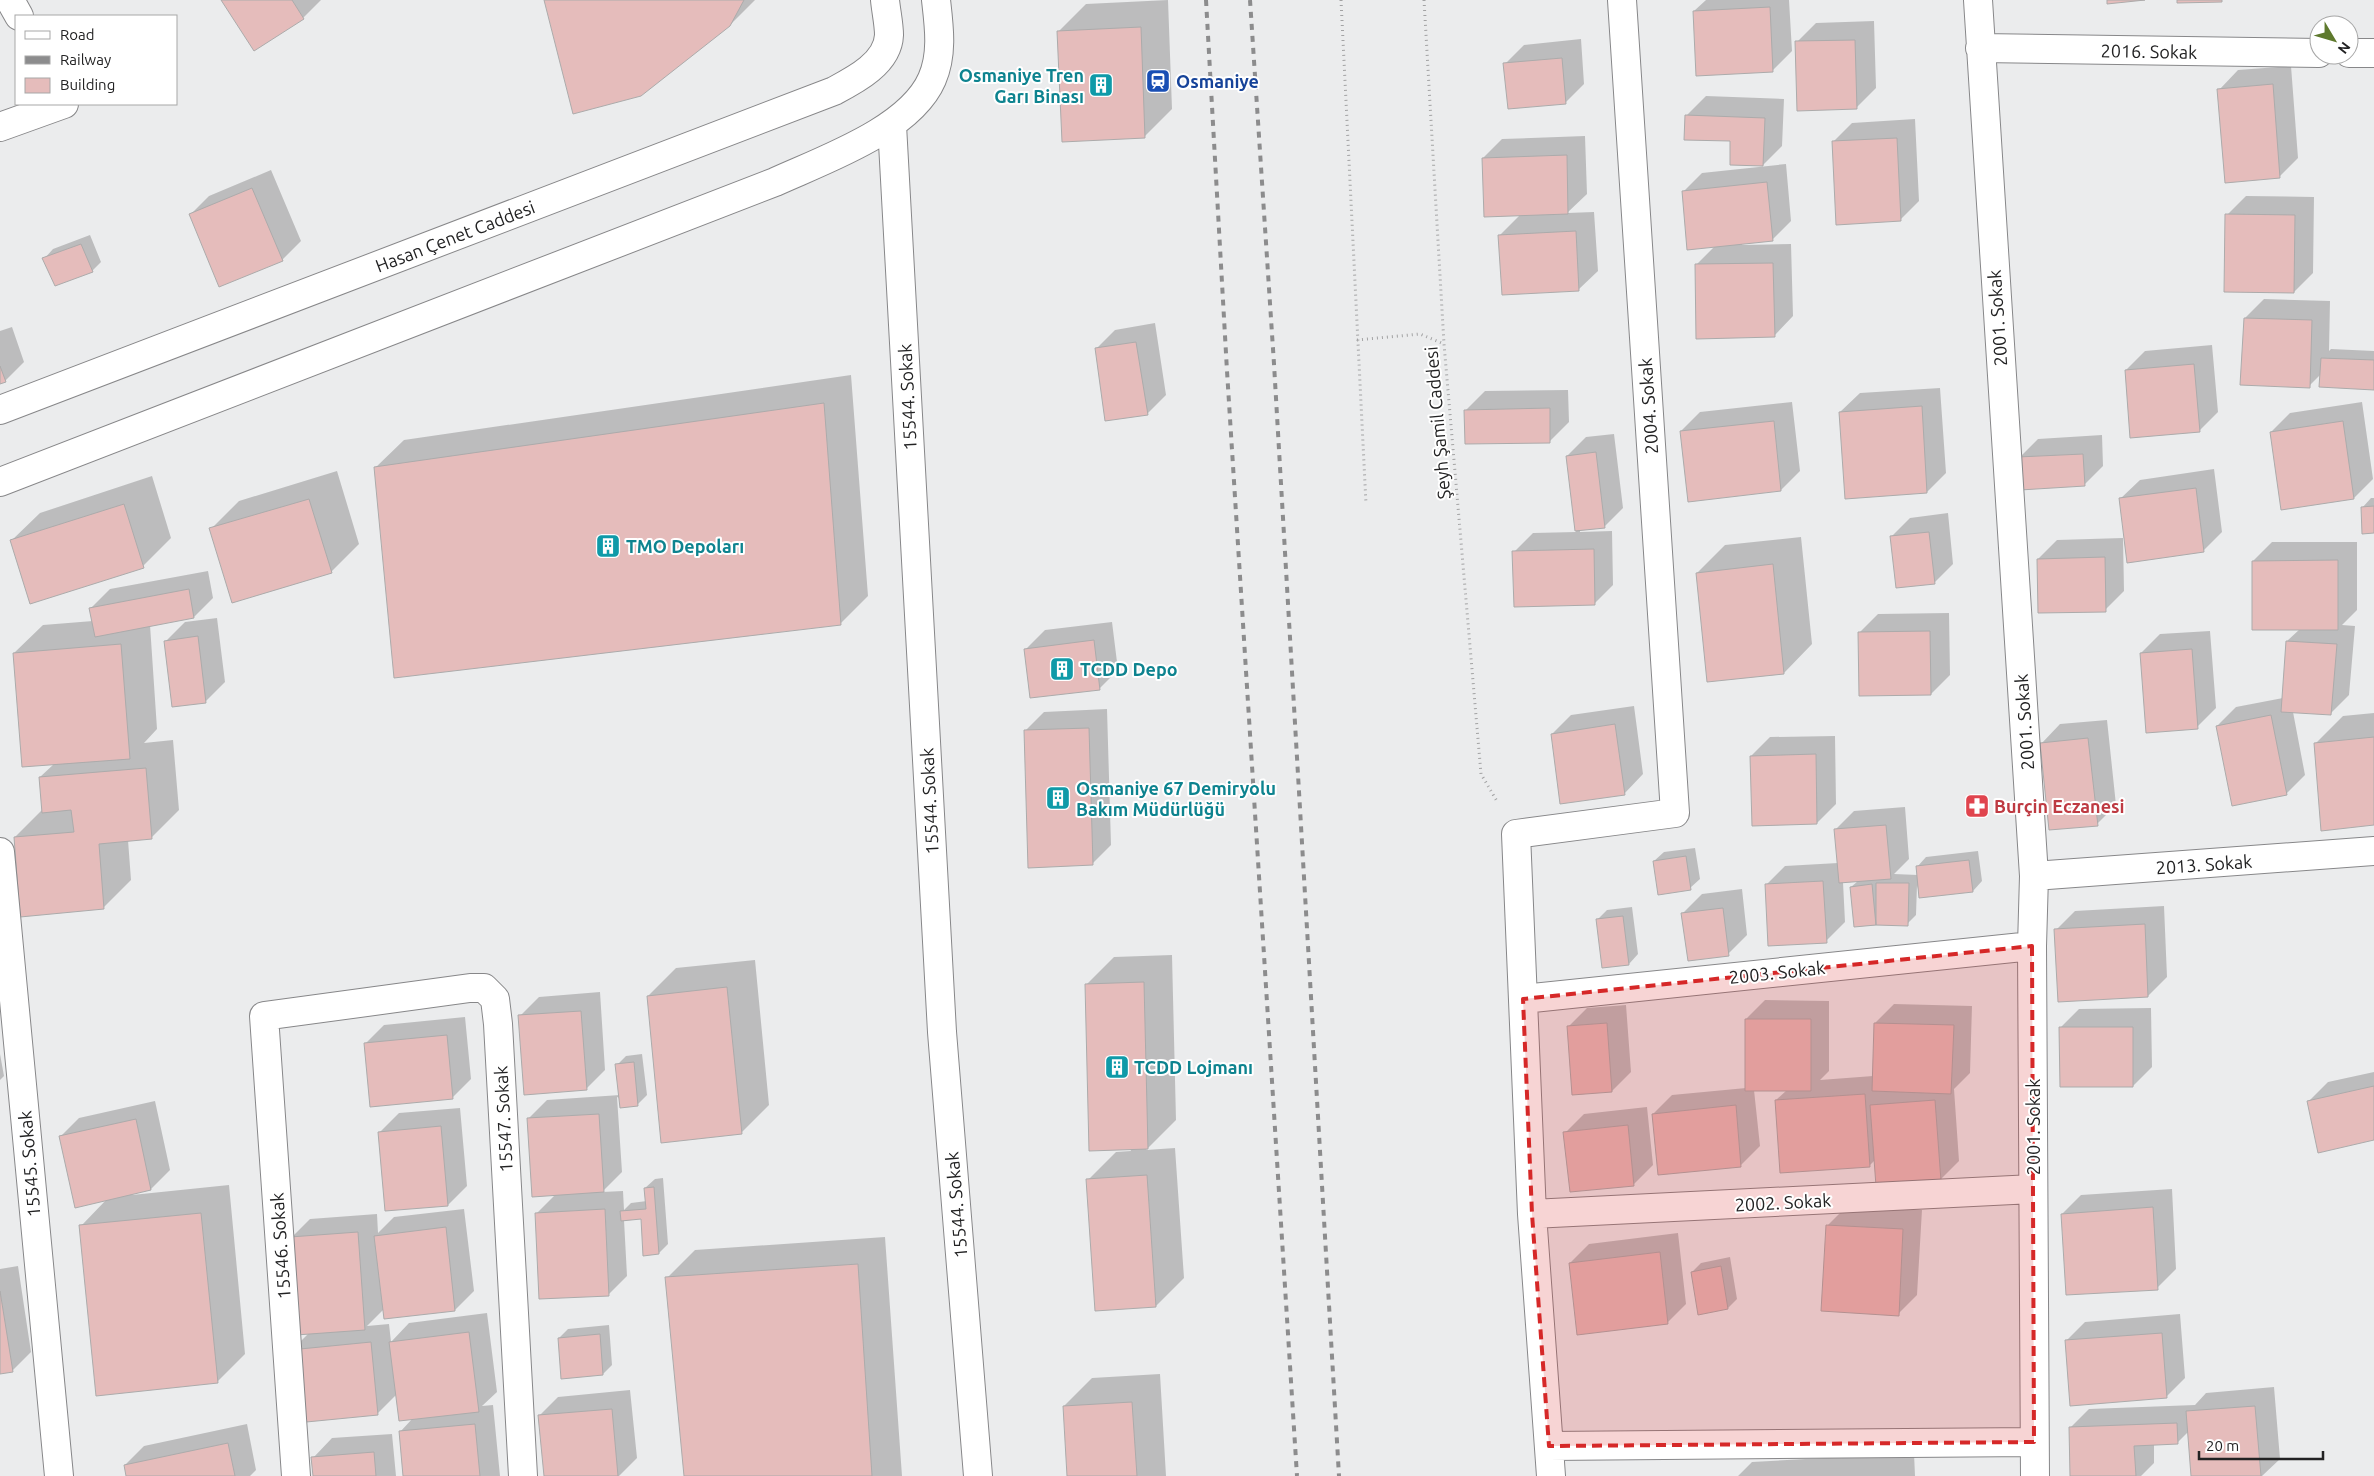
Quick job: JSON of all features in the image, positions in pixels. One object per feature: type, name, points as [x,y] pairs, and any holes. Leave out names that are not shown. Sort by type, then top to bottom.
[{"type":"street","points":[[10,0],[18,15]]},
{"type":"street","name":"Hasan Çenet Caddesi","points":[[0,410],[834,91],[858,78],[878,62],[889,37],[885,0]]},
{"type":"street","points":[[0,482],[775,182],[838,153],[892,125],[915,105],[933,78],[939,55],[940,36],[936,0]]},
{"type":"street","name":"2004. Sokak","points":[[1516,834],[1675,813],[1622,0]]},
{"type":"street","name":"2001. Sokak","points":[[1978,0],[2034,876],[2032,946],[2035,1476]]},
{"type":"street","name":"2016. Sokak","points":[[1980,48],[2309,53]]},
{"type":"street","points":[[2359,53],[2374,53]]},
{"type":"street","points":[[0,127],[61,105]]},
{"type":"street","name":"15544. Sokak","points":[[892,125],[942,1032],[978,1476]]},
{"type":"street","points":[[1516,834],[1532,1214],[1551,1476]]},
{"type":"street","name":"2013. Sokak","points":[[2034,876],[2374,851]]},
{"type":"street","name":"15545. Sokak","points":[[0,852],[59,1476]]},
{"type":"street","name":"2003. Sokak","points":[[1523,998],[2032,946]]},
{"type":"street","name":"15547. Sokak","points":[[264,1016],[470,988],[484,988],[495,999],[522,1476]]},
{"type":"street","name":"15546. Sokak","points":[[264,1016],[296,1476]]},
{"type":"street","name":"2002. Sokak","points":[[1532,1214],[2033,1189]]},
{"type":"street","points":[[1549,1446],[2034,1442]]},
{"type":"path","points":[[1341,0],[1366,504]]},
{"type":"path","name":"Şeyh Şamil Caddesi","points":[[1424,0],[1444,344],[1481,774],[1516,834]]},
{"type":"path","points":[[1357,340],[1420,334],[1444,344]]},
{"type":"highlighted area","points":[[2032,946],[2034,1442],[1549,1446],[1532,1214],[1523,999]]},
{"type":"building","points":[[221,0],[292,0],[304,19],[254,51]]},
{"type":"building","points":[[544,0],[744,0],[730,26],[641,96],[573,114]]},
{"type":"building","points":[[2107,0],[2145,0],[2107,4]]},
{"type":"building","points":[[2177,0],[2222,0],[2222,2],[2177,3]]},
{"type":"building","points":[[1770,7],[1773,72],[1696,76],[1693,11]]},
{"type":"building","name":"Osmaniye Tren Garı Binası","points":[[1141,27],[1145,138],[1062,142],[1057,31]]},
{"type":"building","points":[[1855,40],[1857,109],[1797,111],[1795,41]]},
{"type":"building","points":[[1562,58],[1566,104],[1508,109],[1503,63]]},
{"type":"building","points":[[2273,84],[2280,178],[2225,183],[2217,89]]},
{"type":"building","points":[[1685,115],[1765,118],[1763,166],[1730,165],[1730,141],[1684,140]]},
{"type":"building","points":[[1897,138],[1901,221],[1836,225],[1832,141]]},
{"type":"building","points":[[1567,155],[1568,214],[1484,217],[1482,158]]},
{"type":"building","points":[[1767,182],[1773,241],[1687,250],[1682,191]]},
{"type":"building","points":[[252,188],[283,261],[219,287],[189,214]]},
{"type":"building","points":[[2225,214],[2295,215],[2294,293],[2224,292]]},
{"type":"building","points":[[1576,231],[1579,291],[1502,295],[1498,235]]},
{"type":"building","points":[[81,244],[93,272],[55,286],[42,258]]},
{"type":"building","points":[[1773,263],[1775,337],[1696,339],[1695,264]]},
{"type":"building","points":[[2244,318],[2312,320],[2310,388],[2240,385]]},
{"type":"building","points":[[1136,342],[1148,415],[1105,421],[1095,348]]},
{"type":"building","points":[[2321,358],[2374,360],[2374,390],[2319,387]]},
{"type":"building","points":[[2194,364],[2200,432],[2130,438],[2125,370]]},
{"type":"building","points":[[0,366],[6,382],[0,384]]},
{"type":"building","name":"TMO Depoları","points":[[824,403],[841,625],[394,678],[374,467]]},
{"type":"building","points":[[1922,406],[1927,493],[1845,499],[1839,412]]},
{"type":"building","points":[[1550,408],[1550,443],[1465,444],[1464,410]]},
{"type":"building","points":[[1774,421],[1781,491],[1688,502],[1680,431]]},
{"type":"building","points":[[2343,421],[2354,499],[2281,510],[2270,432]]},
{"type":"building","points":[[1596,452],[1605,528],[1575,531],[1566,456]]},
{"type":"building","points":[[2083,454],[2085,486],[2020,490],[2018,457]]},
{"type":"building","points":[[2196,488],[2204,552],[2127,563],[2119,498]]},
{"type":"building","points":[[309,499],[332,573],[232,603],[209,528]]},
{"type":"building","points":[[124,504],[144,568],[30,604],[10,540]]},
{"type":"building","points":[[2374,506],[2374,533],[2362,534],[2361,507]]},
{"type":"building","points":[[1929,532],[1935,584],[1896,588],[1890,536]]},
{"type":"building","points":[[1594,549],[1595,605],[1514,607],[1512,551]]},
{"type":"building","points":[[2105,557],[2106,612],[2038,613],[2037,559]]},
{"type":"building","points":[[2338,560],[2338,630],[2252,630],[2252,561]]},
{"type":"building","points":[[1773,564],[1784,674],[1707,682],[1696,573]]},
{"type":"building","points":[[189,589],[194,618],[95,637],[89,608]]},
{"type":"building","points":[[1930,631],[1931,695],[1859,696],[1858,632]]},
{"type":"building","points":[[198,636],[206,703],[172,707],[164,641]]},
{"type":"building","name":"TCDD Depo","points":[[1094,640],[1100,690],[1030,698],[1024,649]]},
{"type":"building","points":[[2286,641],[2337,644],[2331,715],[2281,712]]},
{"type":"building","points":[[121,644],[130,759],[22,767],[13,653]]},
{"type":"building","points":[[2192,649],[2198,729],[2146,733],[2140,653]]},
{"type":"building","points":[[2271,715],[2287,795],[2232,806],[2216,726]]},
{"type":"building","points":[[1615,724],[1625,795],[1560,804],[1551,734]]},
{"type":"building","name":"Osmaniye 67 Demiryolu Bakım Müdürlüğü","points":[[1089,728],[1093,865],[1028,868],[1024,730]]},
{"type":"building","points":[[2374,737],[2374,825],[2321,831],[2314,743]]},
{"type":"building","points":[[2088,738],[2098,826],[2049,830],[2040,743]]},
{"type":"building","points":[[1816,754],[1817,824],[1752,826],[1750,756]]},
{"type":"building","points":[[146,768],[152,839],[99,844],[104,909],[20,917],[14,837],[74,832],[71,810],[42,813],[39,777]]},
{"type":"building","points":[[1886,825],[1891,879],[1839,883],[1834,829]]},
{"type":"building","points":[[1686,856],[1691,890],[1658,895],[1653,861]]},
{"type":"building","points":[[1969,860],[1973,892],[1919,898],[1916,866]]},
{"type":"building","points":[[1823,881],[1827,943],[1768,946],[1765,884]]},
{"type":"building","points":[[1876,883],[1909,883],[1908,926],[1876,925]]},
{"type":"building","points":[[1872,884],[1876,925],[1854,927],[1850,887]]},
{"type":"building","points":[[1723,908],[1729,956],[1688,961],[1681,913]]},
{"type":"building","points":[[1623,916],[1629,965],[1602,968],[1596,919]]},
{"type":"building","points":[[2145,924],[2148,997],[2058,1002],[2054,929]]},
{"type":"building","name":"TCDD Lojmanı","points":[[1144,982],[1148,1149],[1089,1151],[1085,984]]},
{"type":"building","points":[[727,987],[742,1134],[661,1143],[647,996]]},
{"type":"building","points":[[581,1011],[587,1090],[524,1095],[518,1015]]},
{"type":"building","points":[[1745,1019],[1811,1019],[1811,1091],[1745,1091]]},
{"type":"building","points":[[1607,1023],[1612,1092],[1572,1095],[1567,1026]]},
{"type":"building","points":[[1874,1023],[1954,1025],[1951,1094],[1872,1091]]},
{"type":"building","points":[[2059,1027],[2133,1027],[2133,1087],[2060,1087]]},
{"type":"building","points":[[447,1035],[453,1099],[370,1107],[364,1043]]},
{"type":"building","points":[[634,1062],[638,1106],[620,1108],[615,1064]]},
{"type":"building","points":[[2374,1086],[2374,1140],[2318,1153],[2307,1101]]},
{"type":"building","points":[[1865,1094],[1870,1167],[1780,1173],[1775,1100]]},
{"type":"building","points":[[1935,1100],[1941,1181],[1876,1186],[1870,1105]]},
{"type":"building","points":[[1736,1105],[1741,1167],[1658,1175],[1652,1114]]},
{"type":"building","points":[[599,1114],[604,1192],[532,1197],[527,1118]]},
{"type":"building","points":[[136,1119],[151,1190],[75,1208],[59,1136]]},
{"type":"building","points":[[1628,1125],[1634,1186],[1570,1192],[1563,1132]]},
{"type":"building","points":[[441,1126],[448,1206],[385,1211],[378,1132]]},
{"type":"building","points":[[1147,1175],[1156,1307],[1095,1311],[1086,1179]]},
{"type":"building","points":[[654,1187],[659,1254],[643,1256],[641,1219],[621,1221],[620,1211],[646,1209],[644,1188]]},
{"type":"building","points":[[2153,1207],[2158,1290],[2066,1295],[2061,1214]]},
{"type":"building","points":[[605,1209],[609,1296],[539,1299],[535,1213]]},
{"type":"building","points":[[201,1213],[218,1383],[96,1396],[79,1225]]},
{"type":"building","points":[[1826,1225],[1903,1229],[1899,1316],[1821,1311]]},
{"type":"building","points":[[446,1227],[455,1311],[384,1319],[374,1236]]},
{"type":"building","points":[[358,1232],[365,1330],[296,1335],[290,1237]]},
{"type":"building","points":[[1660,1252],[1668,1324],[1577,1335],[1569,1263]]},
{"type":"building","points":[[858,1264],[872,1476],[684,1476],[665,1277]]},
{"type":"building","points":[[1721,1266],[1728,1309],[1698,1315],[1691,1272]]},
{"type":"building","points":[[0,1291],[13,1372],[0,1374]]},
{"type":"building","points":[[469,1332],[479,1412],[399,1421],[389,1342]]},
{"type":"building","points":[[2162,1333],[2167,1398],[2070,1406],[2065,1340]]},
{"type":"building","points":[[600,1334],[603,1375],[561,1379],[558,1338]]},
{"type":"building","points":[[371,1342],[378,1415],[296,1423],[290,1350]]},
{"type":"building","points":[[1132,1402],[1137,1476],[1067,1476],[1063,1406]]},
{"type":"building","points":[[2255,1406],[2261,1476],[2191,1476],[2186,1411]]},
{"type":"building","points":[[612,1409],[618,1476],[544,1476],[538,1415]]},
{"type":"building","points":[[2177,1423],[2178,1444],[2134,1446],[2136,1476],[2070,1476],[2069,1427]]},
{"type":"building","points":[[475,1424],[480,1476],[403,1476],[399,1431]]},
{"type":"building","points":[[228,1443],[235,1476],[126,1476],[124,1465]]},
{"type":"building","points":[[374,1452],[376,1476],[313,1476],[311,1457]]},
{"type":"railway","points":[[1206,0],[1227,371],[1297,1476]]},
{"type":"railway","points":[[1250,0],[1274,364],[1339,1476]]},
{"type":"place","name":"Osmaniye","points":[[1158,81]]},
{"type":"place","name":"Osmaniye Tren Garı Binası","points":[[1101,85]]},
{"type":"place","name":"TMO Depoları","points":[[608,546]]},
{"type":"place","name":"TCDD Depo","points":[[1062,669]]},
{"type":"place","name":"Osmaniye 67 Demiryolu Bakım Müdürlüğü","points":[[1058,798]]},
{"type":"place","name":"Burçin Eczanesi","points":[[1977,806]]},
{"type":"place","name":"TCDD Lojmanı","points":[[1117,1067]]}]
